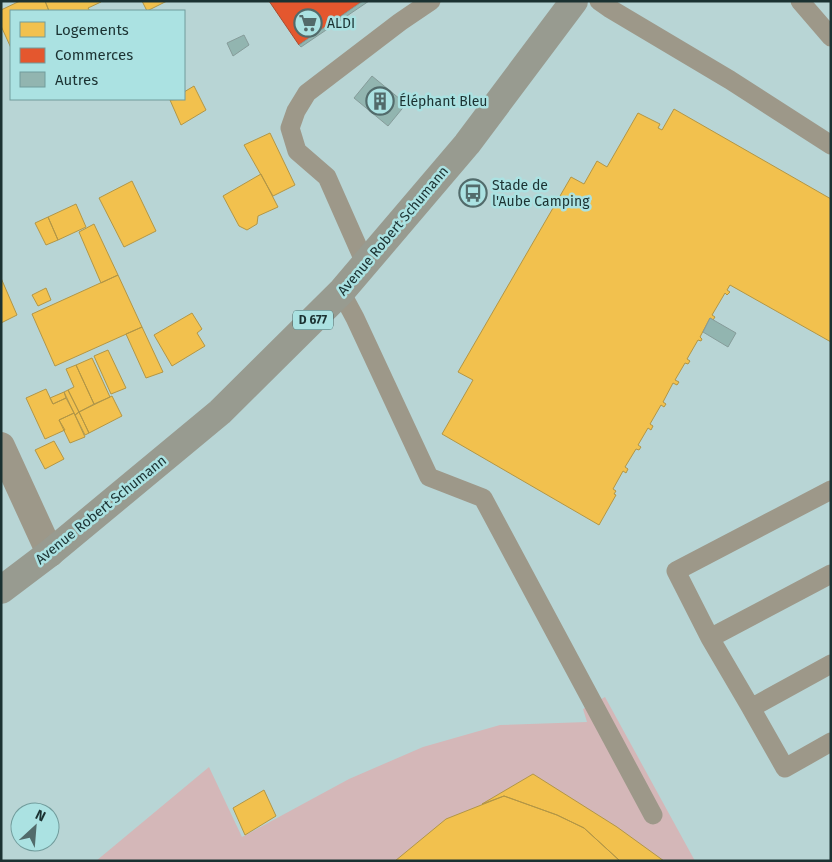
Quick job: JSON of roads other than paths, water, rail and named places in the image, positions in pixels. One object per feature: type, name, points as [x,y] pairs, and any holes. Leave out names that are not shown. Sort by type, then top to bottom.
[{"type":"main road","name":"Avenue Robert Schumann","points":[[1,590],[50,553],[220,412],[341,292],[467,144],[574,1]]},
{"type":"street","points":[[1,446],[50,553]]},
{"type":"lane","points":[[366,263],[327,177],[297,151],[290,128],[296,111],[307,93],[400,22],[431,1]]},
{"type":"lane","points":[[599,1],[730,80],[831,146]]},
{"type":"lane","points":[[800,1],[831,37]]},
{"type":"lane","points":[[341,292],[429,477],[483,498],[653,815]]},
{"type":"lane","points":[[831,490],[676,571],[710,638],[785,768],[831,742]]},
{"type":"lane","points":[[710,638],[831,574]]},
{"type":"lane","points":[[751,708],[831,664]]},
{"type":"place","name":"ALDI","points":[[308,23]]},
{"type":"place","name":"Éléphant Bleu","points":[[380,101]]},
{"type":"place","name":"Stade de l'Aube Camping","points":[[473,193]]}]
